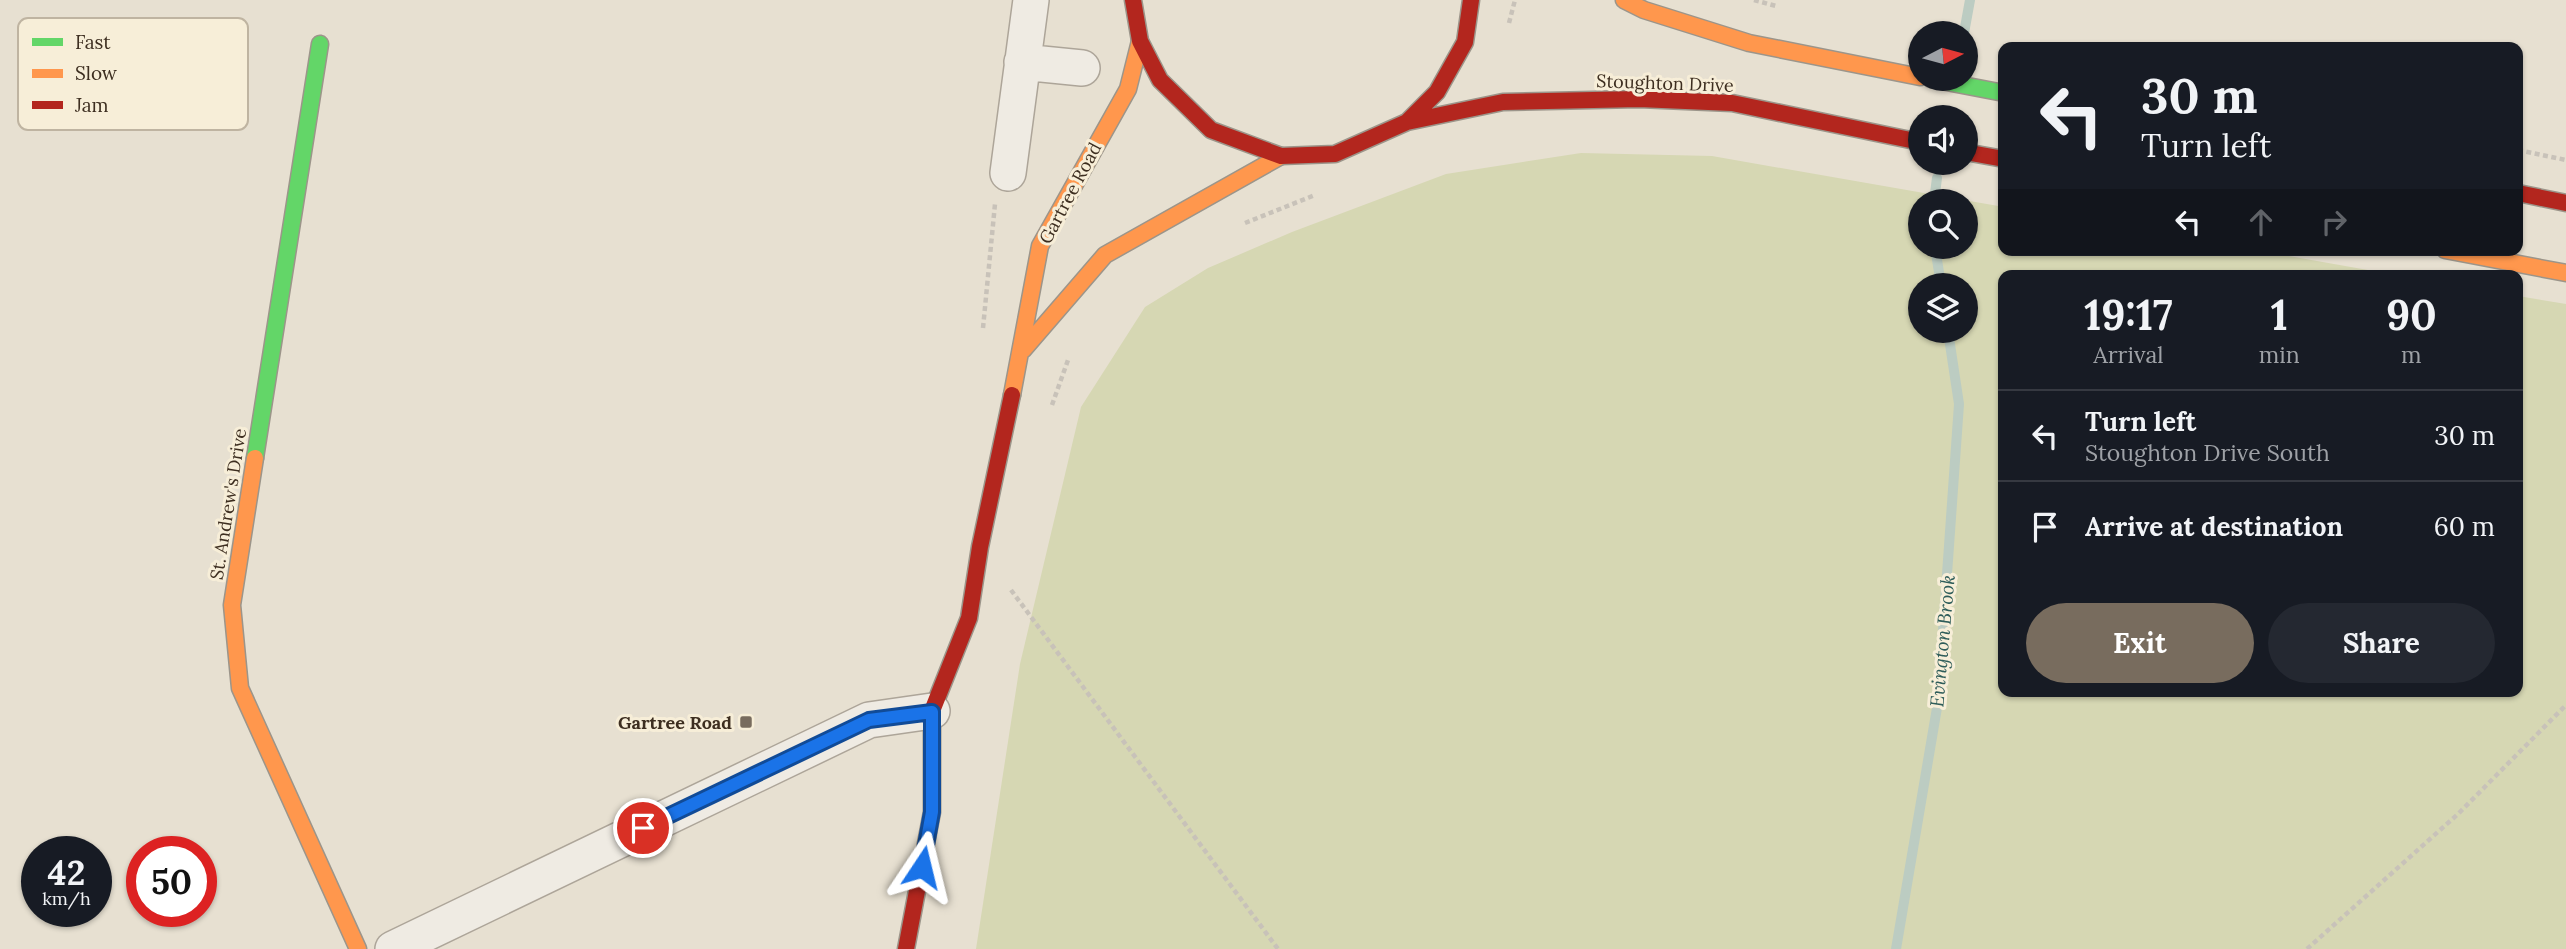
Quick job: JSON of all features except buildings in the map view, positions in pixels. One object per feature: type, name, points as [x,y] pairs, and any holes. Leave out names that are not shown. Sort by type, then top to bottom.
[{"type":"main road","points":[[1133,0],[1140,41],[1160,80],[1211,130],[1280,156],[1335,154],[1407,122],[1437,92],[1465,42],[1471,0]]},
{"type":"main road","points":[[1624,0],[1644,10],[1749,43],[1908,75]]},
{"type":"main road","name":"Gartree Road","points":[[906,949],[932,812],[932,712],[969,618],[980,547],[1040,246],[1128,89],[1140,41]]},
{"type":"main road","name":"St. Andrew's Drive","points":[[320,44],[232,605],[240,688],[358,949]]},
{"type":"main road","points":[[1978,88],[1998,92]]},
{"type":"main road","name":"Stoughton Drive","points":[[1407,122],[1503,102],[1639,99],[1732,103],[1908,140]]},
{"type":"main road","points":[[1978,154],[1998,158]]},
{"type":"main road","name":"Gartree Road","points":[[1021,351],[1105,255],[1280,156]]},
{"type":"main road","points":[[2523,195],[2566,203]]},
{"type":"main road","points":[[2474,256],[2566,273]]},
{"type":"street","points":[[1008,173],[1031,0]]},
{"type":"street","points":[[1022,62],[1082,68]]},
{"type":"street","points":[[393,949],[869,720],[932,712]]},
{"type":"path","points":[[1508,27],[1515,0]]},
{"type":"path","points":[[2523,151],[2566,160]]},
{"type":"path","points":[[1242,225],[1316,195]]},
{"type":"path","points":[[1051,406],[1069,357]]},
{"type":"path","points":[[1006,597],[1008,586],[1278,949]]},
{"type":"path","points":[[2307,949],[2458,814],[2566,705]]},
{"type":"green space","points":[[1581,153],[1712,156],[1908,190],[1908,259],[1978,259],[1978,202],[1998,206],[1998,256],[2289,256],[2368,270],[1998,270],[1998,697],[2523,697],[2523,297],[2566,304],[2566,949],[976,949],[1020,664],[1081,407],[1145,307],[1208,268],[1292,232],[1446,174]]},
{"type":"waterway","name":"Evington Brook","points":[[1966,21],[1970,0]]},
{"type":"waterway","name":"Evington Brook","points":[[1936,189],[1937,178]]},
{"type":"waterway","name":"Evington Brook","points":[[1937,259],[1939,273]]},
{"type":"waterway","name":"Evington Brook","points":[[1896,949],[1938,702],[1959,404],[1950,343]]},
{"type":"traffic: fast","points":[[255,458],[320,44]]},
{"type":"traffic: fast","points":[[1978,88],[1998,92]]},
{"type":"traffic: slow","points":[[1624,0],[1644,10],[1749,43],[1908,75]]},
{"type":"traffic: slow","points":[[1012,395],[1040,246],[1128,89],[1140,41]]},
{"type":"traffic: slow","points":[[1023,350],[1105,255],[1281,156]]},
{"type":"traffic: slow","points":[[2477,256],[2566,273]]},
{"type":"traffic: slow","points":[[255,458],[232,605],[240,688],[358,949]]},
{"type":"traffic: jam","points":[[1133,0],[1140,41],[1160,80],[1211,130],[1281,156],[1335,154],[1407,122],[1437,92],[1465,42],[1471,0]]},
{"type":"traffic: jam","points":[[1407,122],[1503,102],[1639,99],[1732,103],[1908,140]]},
{"type":"traffic: jam","points":[[1978,154],[1998,158]]},
{"type":"traffic: jam","points":[[2523,194],[2566,203]]},
{"type":"traffic: jam","points":[[906,949],[932,812],[932,711],[969,618],[980,547],[1012,395]]},
{"type":"place","name":"Gartree Road","points":[[746,722]]},
{"type":"route","points":[[643,828],[869,720],[932,712],[932,812],[922,867]]}]
